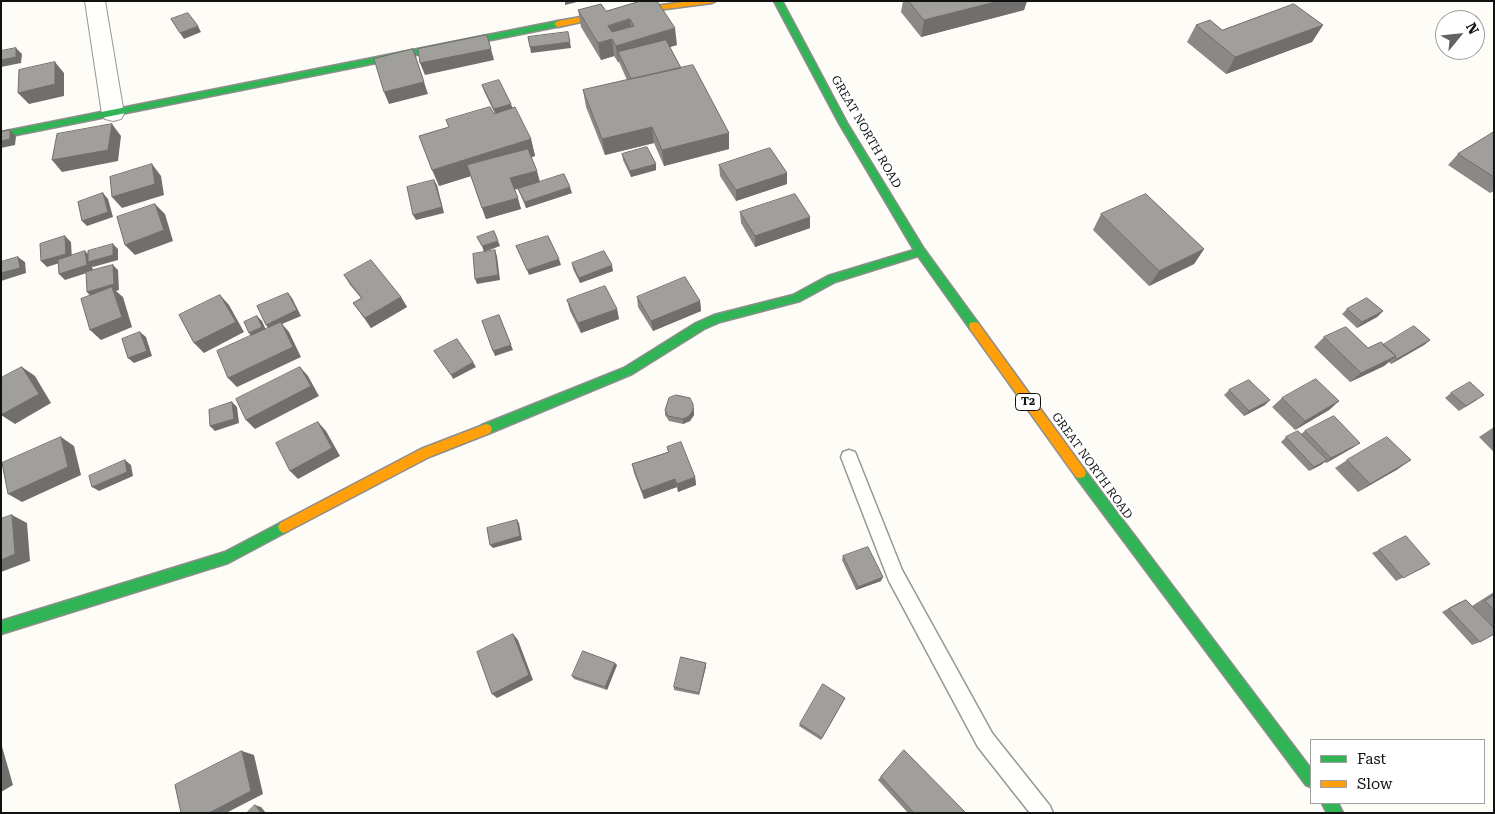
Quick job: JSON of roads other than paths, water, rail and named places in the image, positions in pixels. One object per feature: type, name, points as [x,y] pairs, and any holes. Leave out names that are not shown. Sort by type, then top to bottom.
[{"type":"main road","points":[[1,135],[604,15],[712,1]]},
{"type":"main road","name":"GREAT NORTH ROAD","points":[[778,1],[843,123],[920,252],[1086,482],[1310,779]]},
{"type":"main road","points":[[1,628],[228,557],[425,453],[544,407],[628,371],[700,326],[718,318],[796,298],[832,280],[920,252]]},
{"type":"street","points":[[94,1],[113,114]]},
{"type":"lane","points":[[849,457],[895,575],[980,731],[1043,813]]}]
